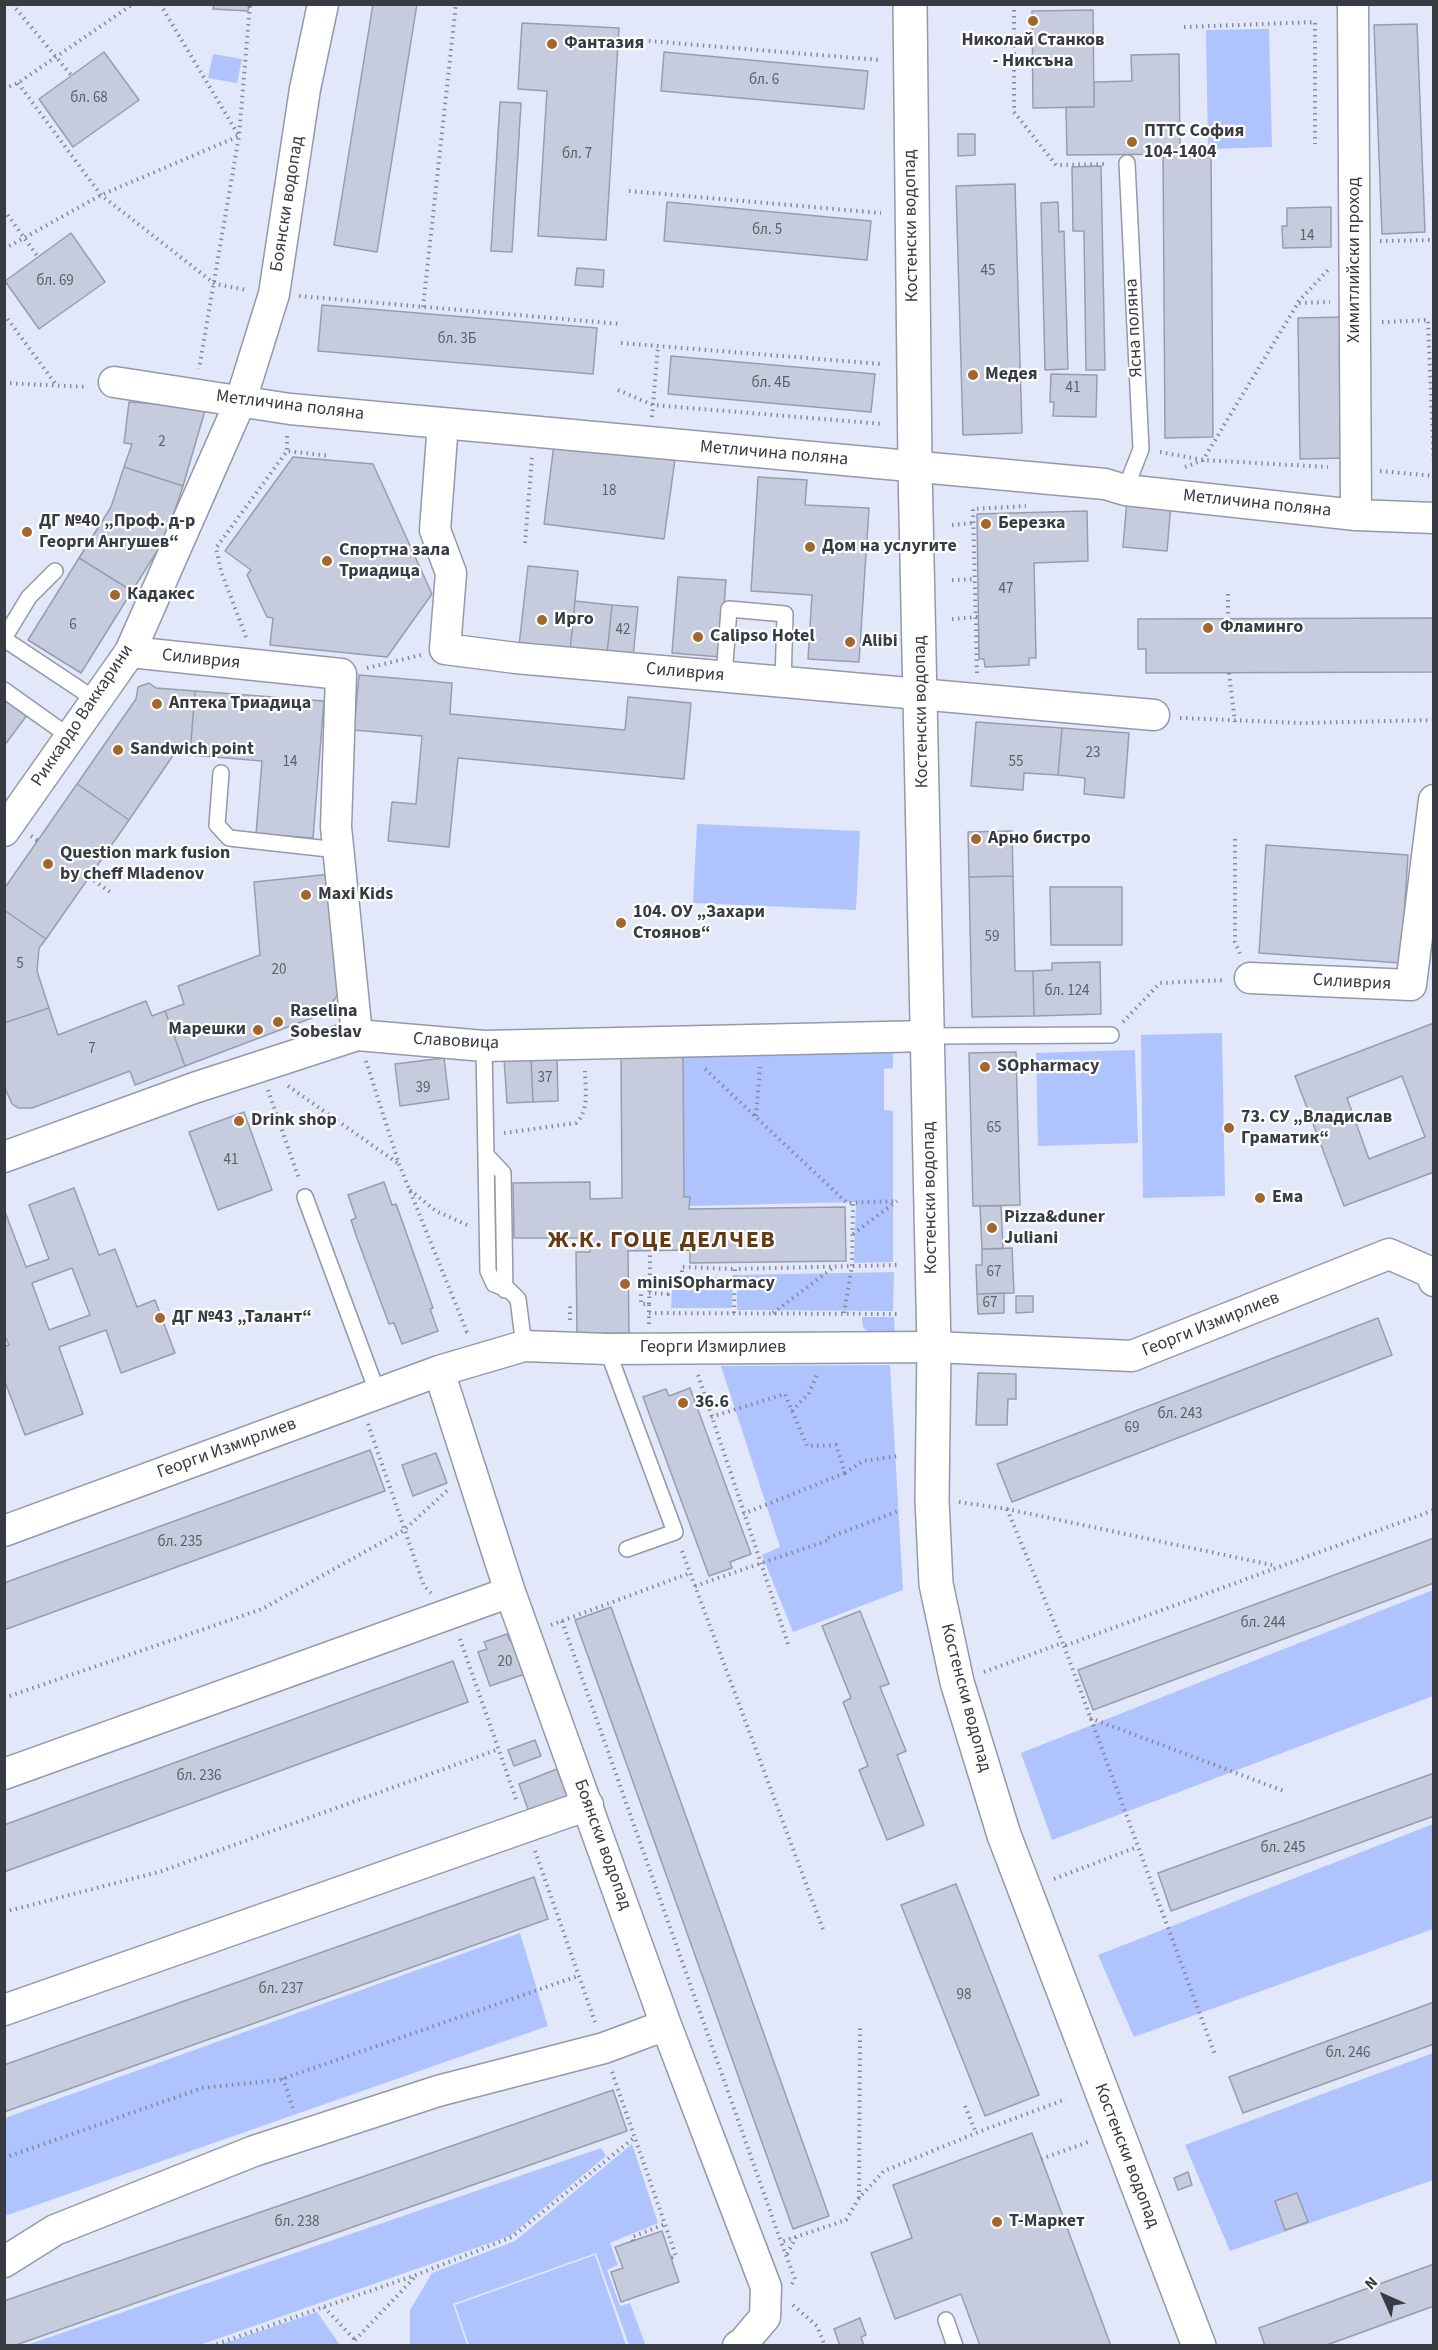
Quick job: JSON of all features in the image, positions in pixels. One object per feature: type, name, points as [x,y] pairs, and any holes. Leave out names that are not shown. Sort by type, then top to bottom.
[{"type":"street","name":"Боянски водопад","points":[[241,400],[274,294],[305,89],[323,4]]},
{"type":"street","name":"Костенски водопад","points":[[910,4],[915,467],[929,1036],[934,1347],[932,1500],[936,1584],[957,1682],[1004,1835],[1199,2346]]},
{"type":"street","name":"Химитлийски проход","points":[[1353,4],[1356,515]]},
{"type":"street","name":"Метличина поляна","points":[[114,382],[290,409],[1105,484],[1125,490],[1356,515],[1434,518]]},
{"type":"street","name":"Риккардо Ваккарини","points":[[4,831],[130,652],[241,400]]},
{"type":"street","points":[[443,423],[435,530],[451,573],[445,649]]},
{"type":"street","name":"Силиврия","points":[[445,649],[724,677],[1154,715]]},
{"type":"street","name":"Силиврия","points":[[130,652],[341,674]]},
{"type":"street","points":[[341,674],[336,827],[357,1035]]},
{"type":"street","name":"Силиврия","points":[[1250,978],[1411,985],[1434,800]]},
{"type":"street","name":"Славовица","points":[[4,1157],[260,1066],[357,1035],[484,1046],[929,1036]]},
{"type":"street","name":"Георги Измирлиев","points":[[4,1531],[439,1371],[524,1346],[607,1349],[934,1347],[1132,1356],[1389,1254],[1432,1276]]},
{"type":"street","name":"Боянски водопад","points":[[439,1371],[510,1592],[666,2025],[766,2287],[765,2318],[738,2346]]},
{"type":"street","points":[[4,1774],[510,1592]]},
{"type":"street","points":[[4,2010],[588,1805]]},
{"type":"street","points":[[4,2262],[56,2230],[254,2151],[438,2091],[604,2048],[666,2025]]},
{"type":"lane","name":"Ясна поляна","points":[[1125,490],[1141,449],[1127,163]]},
{"type":"lane","points":[[55,571],[29,597],[4,639],[96,700]]},
{"type":"lane","points":[[724,677],[729,609],[785,614],[783,682]]},
{"type":"lane","points":[[4,690],[70,737]]},
{"type":"lane","points":[[221,773],[218,825],[229,837],[238,841],[338,850]]},
{"type":"lane","points":[[929,1036],[1111,1035]]},
{"type":"lane","points":[[484,1046],[490,1278],[494,1284],[518,1299],[524,1346]]},
{"type":"lane","points":[[486,1155],[498,1164],[503,1173],[505,1290]]},
{"type":"lane","points":[[305,1197],[369,1397]]},
{"type":"lane","points":[[607,1349],[675,1532],[627,1549]]},
{"type":"lane","points":[[946,2320],[955,2346]]},
{"type":"path","points":[[12,4],[71,75]]},
{"type":"path","points":[[4,88],[18,83],[133,4]]},
{"type":"path","points":[[160,4],[239,136]]},
{"type":"path","points":[[194,393],[215,284],[239,136],[250,4]]},
{"type":"path","points":[[423,307],[456,4]]},
{"type":"path","points":[[1014,4],[1014,112],[1056,165],[1127,163]]},
{"type":"path","points":[[1184,27],[1315,22],[1315,144]]},
{"type":"path","points":[[637,40],[880,60]]},
{"type":"path","points":[[18,83],[101,195],[215,284],[274,294],[621,324]]},
{"type":"path","points":[[4,249],[101,195],[239,136]]},
{"type":"path","points":[[629,191],[881,213]]},
{"type":"path","points":[[4,210],[38,257]]},
{"type":"path","points":[[1354,242],[1434,240]]},
{"type":"path","points":[[1181,469],[1203,460],[1298,303],[1428,320],[1434,468]]},
{"type":"path","points":[[4,314],[58,386]]},
{"type":"path","points":[[621,342],[881,364]]},
{"type":"path","points":[[653,405],[658,346]]},
{"type":"path","points":[[4,383],[84,388],[114,382]]},
{"type":"path","points":[[618,390],[653,405],[883,424]]},
{"type":"path","points":[[525,543],[534,431]]},
{"type":"path","points":[[1141,449],[1203,460],[1434,476]]},
{"type":"path","points":[[245,664],[248,640],[221,570],[216,548],[287,451],[330,456]]},
{"type":"path","points":[[988,675],[977,675],[974,509],[1032,506]]},
{"type":"path","points":[[952,525],[974,523]]},
{"type":"path","points":[[952,580],[975,579]]},
{"type":"path","points":[[1228,594],[1228,619]]},
{"type":"path","points":[[952,619],[977,617]]},
{"type":"path","points":[[341,674],[445,649]]},
{"type":"path","points":[[1229,673],[1235,722]]},
{"type":"path","points":[[1187,719],[1235,722],[1256,719],[1302,723],[1434,720]]},
{"type":"path","points":[[1111,1035],[1160,983],[1250,978],[1235,942],[1235,839]]},
{"type":"path","points":[[89,877],[113,894]]},
{"type":"path","points":[[357,1035],[409,1190],[467,1332],[478,1335]]},
{"type":"path","points":[[675,1041],[847,1203],[897,1201],[852,1235]]},
{"type":"path","points":[[486,1136],[569,1125],[580,1118],[585,1106],[585,1043]]},
{"type":"path","points":[[756,1117],[761,1061]]},
{"type":"path","points":[[260,1066],[399,1164]]},
{"type":"path","points":[[260,1066],[305,1197]]},
{"type":"path","points":[[409,1190],[436,1212],[488,1233]]},
{"type":"path","points":[[844,1313],[852,1266],[853,1203]]},
{"type":"path","points":[[649,1304],[650,1251]]},
{"type":"path","points":[[649,1293],[668,1294],[669,1284],[682,1284],[682,1267],[735,1269],[897,1265]]},
{"type":"path","points":[[772,1314],[834,1267]]},
{"type":"path","points":[[734,1313],[735,1269]]},
{"type":"path","points":[[641,1305],[641,1280],[650,1280]]},
{"type":"path","points":[[570,1303],[570,1315]]},
{"type":"path","points":[[649,1314],[897,1314]]},
{"type":"path","points":[[689,1349],[759,1564],[789,1644]]},
{"type":"path","points":[[792,1411],[809,1393],[818,1372]]},
{"type":"path","points":[[711,1417],[785,1394],[807,1446],[836,1445],[845,1473]]},
{"type":"path","points":[[369,1397],[404,1530],[424,1586],[451,1613],[676,2256],[671,2258]]},
{"type":"path","points":[[743,1514],[845,1473],[863,1461],[898,1456]]},
{"type":"path","points":[[4,1698],[262,1609],[404,1530],[469,1470]]},
{"type":"path","points":[[958,1502],[1007,1509],[1272,1565]]},
{"type":"path","points":[[1007,1509],[1063,1644],[1215,2055]]},
{"type":"path","points":[[695,1586],[829,1540],[828,1538],[901,1510]]},
{"type":"path","points":[[981,1673],[1434,1510]]},
{"type":"path","points":[[675,1532],[824,1932]]},
{"type":"path","points":[[546,1627],[690,1573]]},
{"type":"path","points":[[562,1621],[795,2279]]},
{"type":"path","points":[[1089,1718],[1284,1791]]},
{"type":"path","points":[[4,1912],[32,1902],[162,1871],[499,1749]]},
{"type":"path","points":[[1054,1879],[1137,1848]]},
{"type":"path","points":[[4,2158],[202,2088],[284,2078],[578,1976]]},
{"type":"path","points":[[859,2198],[860,2027]]},
{"type":"path","points":[[284,2078],[302,2135]]},
{"type":"path","points":[[781,2242],[846,2220],[859,2198],[884,2171],[976,2133],[1066,2100]]},
{"type":"path","points":[[965,2106],[976,2133]]},
{"type":"path","points":[[211,2346],[416,2275],[512,2237],[635,2137]]},
{"type":"path","points":[[1041,2159],[1083,2144]]},
{"type":"path","points":[[633,2241],[632,2237],[665,2224]]},
{"type":"path","points":[[786,2255],[797,2237]]},
{"type":"path","points":[[354,2346],[355,2340],[416,2275]]},
{"type":"path","points":[[791,2303],[818,2326],[825,2346]]},
{"type":"path","points":[[324,2307],[355,2340]]},
{"type":"path","points":[[1429,2346],[1434,2344]]},
{"type":"shaded area","points":[[1269,29],[1272,147],[1208,149],[1206,30]]},
{"type":"shaded area","points":[[213,54],[242,59],[237,83],[208,78]]},
{"type":"shaded area","points":[[697,824],[860,831],[856,910],[693,903]]},
{"type":"shaded area","points":[[1222,1033],[1225,1196],[1143,1198],[1141,1035]]},
{"type":"shaded area","points":[[893,1046],[893,1068],[884,1069],[884,1110],[893,1111],[893,1262],[854,1263],[856,1202],[689,1206],[689,1197],[684,1197],[683,1055]]},
{"type":"shaded area","points":[[1135,1050],[1138,1143],[1038,1146],[1036,1053]]},
{"type":"shaded area","points":[[894,1272],[893,1311],[737,1310],[737,1275]]},
{"type":"shaded area","points":[[687,1277],[733,1277],[732,1308],[671,1308],[672,1290],[687,1290]]},
{"type":"shaded area","points":[[862,1317],[894,1317],[895,1334],[870,1334],[863,1327]]},
{"type":"shaded area","points":[[890,1365],[903,1590],[793,1632],[762,1555],[780,1547],[721,1366]]},
{"type":"shaded area","points":[[1433,1590],[1433,1696],[1052,1840],[1021,1753]]},
{"type":"shaded area","points":[[1433,1824],[1433,1929],[1134,2037],[1098,1955]]},
{"type":"shaded area","points":[[520,1933],[548,2026],[5,2216],[5,2118]]},
{"type":"shaded area","points":[[1433,2053],[1433,2180],[1230,2251],[1185,2145]]},
{"type":"shaded area","points":[[632,2144],[658,2223],[610,2243],[618,2265],[607,2270],[620,2306],[630,2303],[645,2344],[629,2345],[596,2253],[453,2304],[467,2345],[410,2345],[410,2310],[432,2273],[515,2241]]},
{"type":"shaded area","points":[[601,2148],[606,2156],[510,2236],[200,2345],[27,2345]]},
{"type":"shaded area","points":[[595,2255],[626,2345],[469,2345],[455,2305]]},
{"type":"shaded area","points":[[317,2312],[340,2345],[219,2345]]},
{"type":"building","points":[[214,4],[249,4],[248,11],[213,9]]},
{"type":"building","points":[[373,4],[417,4],[377,252],[334,245]]},
{"type":"building","points":[[1093,10],[1094,107],[1033,108],[1032,11]]},
{"type":"building","points":[[522,23],[619,28],[606,240],[538,236],[547,91],[518,89]]},
{"type":"building","points":[[1417,24],[1425,232],[1382,234],[1374,25]]},
{"type":"building","points":[[104,52],[139,100],[73,147],[39,99]]},
{"type":"building","points":[[664,52],[868,71],[864,109],[661,91]]},
{"type":"building","points":[[1179,54],[1180,154],[1067,155],[1066,107],[1094,107],[1094,82],[1132,81],[1131,55]]},
{"type":"building","points":[[500,102],[521,103],[512,252],[491,251]]},
{"type":"building","points":[[958,134],[975,134],[975,155],[958,156]]},
{"type":"building","points":[[1211,153],[1213,437],[1165,438],[1163,154]]},
{"type":"building","points":[[1101,166],[1105,370],[1086,370],[1084,231],[1073,231],[1072,167]]},
{"type":"building","points":[[1015,184],[1022,433],[963,435],[956,186]]},
{"type":"building","points":[[667,202],[871,221],[867,260],[664,241]]},
{"type":"building","points":[[1058,202],[1059,232],[1064,231],[1068,369],[1045,370],[1041,203]]},
{"type":"building","points":[[1331,207],[1331,247],[1283,248],[1282,226],[1287,226],[1287,208]]},
{"type":"building","points":[[71,233],[105,282],[39,329],[5,281]]},
{"type":"building","points":[[577,268],[604,270],[603,287],[575,285]]},
{"type":"building","points":[[322,305],[597,328],[593,374],[318,351]]},
{"type":"building","points":[[1347,317],[1349,458],[1300,459],[1298,318]]},
{"type":"building","points":[[671,356],[875,374],[871,412],[668,394]]},
{"type":"building","points":[[1051,374],[1097,375],[1096,417],[1053,416],[1054,402],[1050,402]]},
{"type":"building","points":[[129,402],[206,407],[183,486],[124,467],[132,444],[124,443]]},
{"type":"building","points":[[554,444],[675,459],[664,539],[544,524]]},
{"type":"building","name":"Спортна зала Триадица","points":[[293,457],[373,464],[432,594],[387,657],[270,645],[273,618],[267,617],[247,575],[251,570],[225,551]]},
{"type":"building","points":[[124,467],[183,486],[166,537],[132,591],[79,558],[111,507]]},
{"type":"building","name":"Дом на услугите","points":[[758,477],[807,480],[805,505],[869,508],[859,662],[808,659],[812,595],[751,591]]},
{"type":"building","points":[[1127,500],[1171,504],[1167,551],[1123,547]]},
{"type":"building","points":[[1087,511],[1088,561],[1034,563],[1036,658],[1029,658],[1029,665],[985,667],[984,659],[979,659],[977,514]]},
{"type":"building","points":[[79,558],[132,591],[81,673],[28,640]]},
{"type":"building","points":[[528,566],[578,571],[570,651],[519,646]]},
{"type":"building","points":[[678,577],[726,580],[720,657],[672,653]]},
{"type":"building","points":[[575,601],[612,605],[607,654],[570,651]]},
{"type":"building","points":[[612,605],[638,607],[633,657],[607,654]]},
{"type":"building","points":[[1434,618],[1434,672],[1146,673],[1146,649],[1138,649],[1138,619]]},
{"type":"building","points":[[359,675],[452,683],[450,714],[625,730],[628,697],[691,703],[684,779],[458,758],[449,847],[388,841],[392,802],[416,804],[422,736],[354,730]]},
{"type":"building","points":[[149,683],[156,688],[195,691],[190,755],[174,754],[129,820],[77,784],[136,699],[138,687]]},
{"type":"building","points":[[195,691],[324,701],[313,838],[256,834],[262,761],[190,755]]},
{"type":"building","points":[[4,699],[27,715],[4,746]]},
{"type":"building","points":[[976,722],[1062,728],[1058,775],[1024,773],[1023,790],[971,786]]},
{"type":"building","points":[[1062,728],[1129,733],[1124,798],[1084,794],[1085,778],[1058,775]]},
{"type":"building","points":[[77,784],[129,820],[46,939],[4,910],[4,889]]},
{"type":"building","points":[[1012,831],[1013,876],[969,877],[968,832]]},
{"type":"building","points":[[1266,845],[1408,855],[1401,963],[1259,953]]},
{"type":"building","points":[[331,874],[341,990],[325,1013],[185,1066],[165,1011],[184,1004],[178,986],[260,955],[254,882]]},
{"type":"building","points":[[1013,876],[1015,971],[1033,971],[1034,1016],[972,1017],[969,877]]},
{"type":"building","points":[[1050,887],[1122,887],[1122,945],[1051,945]]},
{"type":"building","points":[[4,910],[46,939],[39,948],[37,971],[49,1008],[4,1023]]},
{"type":"building","points":[[1100,962],[1101,1014],[1034,1016],[1033,971],[1052,970],[1052,963]]},
{"type":"building","points":[[146,1001],[152,1016],[165,1011],[185,1066],[135,1085],[130,1071],[32,1108],[18,1108],[12,1104],[4,1086],[4,1023],[49,1008],[58,1035]]},
{"type":"building","points":[[1434,1023],[1434,1172],[1344,1206],[1295,1076]],"holes":[[[1402,1076],[1425,1137],[1369,1159],[1347,1098]]]},
{"type":"building","points":[[1016,1052],[1020,1205],[973,1206],[969,1053]]},
{"type":"building","points":[[683,1055],[684,1197],[690,1197],[689,1209],[845,1207],[846,1261],[690,1263],[690,1250],[628,1251],[629,1333],[577,1334],[576,1252],[590,1252],[590,1238],[514,1238],[513,1183],[590,1182],[590,1199],[622,1198],[621,1056]]},
{"type":"building","points":[[557,1056],[558,1101],[533,1102],[531,1057]]},
{"type":"building","points":[[531,1057],[533,1102],[507,1103],[504,1058]]},
{"type":"building","points":[[444,1058],[449,1099],[400,1106],[395,1064]]},
{"type":"building","points":[[244,1112],[272,1190],[218,1210],[189,1132]]},
{"type":"building","points":[[384,1182],[392,1205],[396,1204],[433,1308],[430,1309],[438,1331],[402,1344],[394,1323],[389,1324],[357,1238],[351,1220],[356,1218],[348,1195]]},
{"type":"building","points":[[74,1188],[99,1255],[115,1249],[137,1307],[155,1300],[175,1353],[121,1373],[106,1330],[59,1347],[83,1414],[25,1435],[4,1379],[4,1347],[9,1345],[4,1334],[4,1209],[26,1267],[49,1259],[29,1205]],"holes":[[[72,1268],[90,1315],[49,1330],[32,1283]]]},
{"type":"building","points":[[980,1206],[1001,1206],[1003,1249],[982,1249]]},
{"type":"building","points":[[1012,1248],[1014,1293],[977,1294],[976,1265],[982,1265],[982,1249]]},
{"type":"building","points":[[1004,1293],[1004,1313],[978,1314],[977,1294]]},
{"type":"building","points":[[1016,1296],[1033,1296],[1033,1312],[1016,1313]]},
{"type":"building","points":[[1378,1318],[1392,1355],[1012,1502],[997,1464]]},
{"type":"building","points":[[978,1373],[1016,1374],[1016,1399],[1008,1399],[1007,1425],[976,1425]]},
{"type":"building","points":[[690,1388],[751,1554],[730,1562],[732,1568],[709,1576],[643,1397],[666,1389],[669,1396]]},
{"type":"building","points":[[370,1450],[385,1491],[4,1630],[4,1583]]},
{"type":"building","points":[[436,1453],[447,1483],[413,1496],[402,1465]]},
{"type":"building","points":[[1434,1538],[1434,1583],[1093,1710],[1078,1670]]},
{"type":"building","points":[[611,1607],[829,2216],[793,2229],[575,1620]]},
{"type":"building","points":[[860,1611],[889,1684],[880,1687],[906,1751],[897,1755],[924,1825],[887,1840],[859,1770],[868,1766],[843,1702],[851,1698],[822,1626]]},
{"type":"building","points":[[507,1634],[510,1641],[519,1637],[531,1672],[490,1686],[478,1652],[487,1649],[484,1642]]},
{"type":"building","points":[[453,1661],[468,1702],[4,1872],[4,1825]]},
{"type":"building","points":[[535,1740],[541,1756],[514,1766],[508,1750]]},
{"type":"building","points":[[557,1769],[569,1800],[530,1815],[519,1784]]},
{"type":"building","points":[[1434,1773],[1434,1816],[1171,1911],[1158,1873]]},
{"type":"building","points":[[534,1877],[548,1919],[4,2112],[4,2065]]},
{"type":"building","points":[[956,1884],[1039,2095],[985,2116],[901,1905]]},
{"type":"building","points":[[1434,2002],[1434,2044],[1243,2113],[1229,2077]]},
{"type":"building","points":[[613,2090],[627,2131],[13,2346],[4,2346],[4,2301]]},
{"type":"building","points":[[1032,2133],[1111,2346],[980,2346],[961,2294],[895,2319],[871,2253],[912,2238],[893,2185]]},
{"type":"building","points":[[1188,2172],[1192,2185],[1178,2190],[1174,2178]]},
{"type":"building","points":[[1297,2193],[1308,2222],[1285,2230],[1275,2201]]},
{"type":"building","points":[[662,2231],[679,2282],[621,2302],[611,2272],[623,2268],[615,2247]]},
{"type":"building","points":[[1434,2264],[1434,2306],[1324,2346],[1265,2346],[1259,2328]]},
{"type":"building","points":[[860,2318],[866,2335],[861,2337],[864,2346],[840,2346],[834,2329]]},
{"type":"place","name":"Николай Станков - Никсъна","points":[[1033,21]]},
{"type":"place","name":"Фантазия","points":[[552,44]]},
{"type":"place","name":"ПТТС София 104-1404","points":[[1132,142]]},
{"type":"place","name":"Медея","points":[[973,375]]},
{"type":"place","name":"Березка","points":[[986,524]]},
{"type":"place","name":"ДГ №40 „Проф. д-р Георги Ангушев“","points":[[27,532]]},
{"type":"place","name":"Дом на услугите","points":[[810,547]]},
{"type":"place","name":"Спортна зала Триадица","points":[[327,561]]},
{"type":"place","name":"Кадакес","points":[[115,595]]},
{"type":"place","name":"Ирго","points":[[542,620]]},
{"type":"place","name":"Фламинго","points":[[1208,628]]},
{"type":"place","name":"Calipso Hotel","points":[[698,637]]},
{"type":"place","name":"Alibi","points":[[850,642]]},
{"type":"place","name":"Аптека Триадица","points":[[157,704]]},
{"type":"place","name":"Sandwich point","points":[[118,750]]},
{"type":"place","name":"Арно бистро","points":[[976,839]]},
{"type":"place","name":"Question mark fusion by cheff Mladenov","points":[[48,864]]},
{"type":"place","name":"Maxi Kids","points":[[306,895]]},
{"type":"place","name":"104. ОУ „Захари Стоянов“","points":[[621,923]]},
{"type":"place","name":"Raselina Sobeslav","points":[[278,1022]]},
{"type":"place","name":"Марешки","points":[[258,1030]]},
{"type":"place","name":"SOpharmacy","points":[[985,1067]]},
{"type":"place","name":"Drink shop","points":[[239,1121]]},
{"type":"place","name":"73. СУ „Владислав Граматик“","points":[[1229,1128]]},
{"type":"place","name":"Ема","points":[[1260,1198]]},
{"type":"place","name":"Pizza&duner Juliani","points":[[992,1228]]},
{"type":"place","name":"miniSOpharmacy","points":[[625,1284]]},
{"type":"place","name":"ДГ №43 „Талант“","points":[[160,1318]]},
{"type":"place","name":"36.6","points":[[683,1403]]},
{"type":"place","name":"Т-Маркет","points":[[997,2222]]},
{"type":"district","name":"Ж.К. ГОЦЕ ДЕЛЧЕВ","points":[[662,1242]]}]
